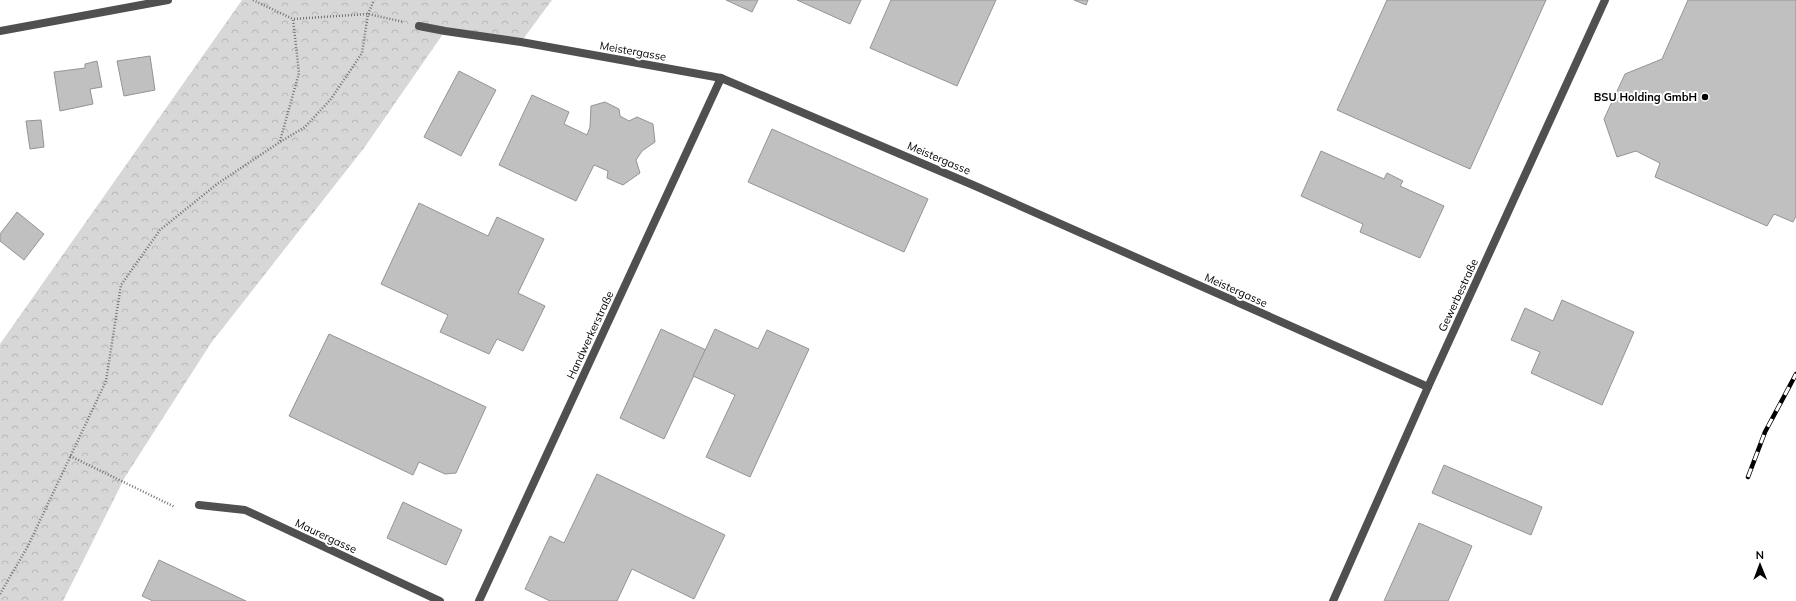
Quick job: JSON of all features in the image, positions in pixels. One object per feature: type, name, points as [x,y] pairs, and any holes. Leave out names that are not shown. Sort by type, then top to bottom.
[{"type":"street","points":[[0,31],[168,0]]},
{"type":"street","name":"Gewerbestraße","points":[[1333,601],[1428,386],[1605,0]]},
{"type":"street","name":"Meistergasse","points":[[419,26],[521,42],[721,78],[973,185],[1428,386]]},
{"type":"street","name":"Handwerkerstraße","points":[[479,601],[721,78]]},
{"type":"street","name":"Maurergasse","points":[[199,505],[245,510],[440,601]]},
{"type":"path","points":[[253,0],[292,19],[368,14],[419,26]]},
{"type":"path","points":[[0,594],[28,546],[106,381],[121,286],[160,230],[217,184],[305,127],[331,99],[362,53],[368,14],[374,0]]},
{"type":"path","points":[[280,142],[299,73],[292,19]]},
{"type":"path","points":[[70,456],[175,507]]},
{"type":"green space","points":[[242,0],[552,0],[521,42],[445,31],[364,148],[211,343],[125,477],[63,601],[0,601],[0,344]]},
{"type":"building","points":[[726,0],[758,0],[752,12]]},
{"type":"building","points":[[797,0],[861,0],[850,24]]},
{"type":"building","points":[[891,0],[996,0],[957,86],[870,48]]},
{"type":"building","points":[[1074,0],[1088,0],[1086,5]]},
{"type":"building","points":[[1387,0],[1546,0],[1470,169],[1337,110]]},
{"type":"building","name":"BSU Holding GmbH","points":[[1688,0],[1796,0],[1796,216],[1793,222],[1774,214],[1767,226],[1655,177],[1660,163],[1636,151],[1617,157],[1604,119],[1625,74],[1662,59]]},
{"type":"building","points":[[150,56],[155,90],[124,96],[117,61]]},
{"type":"building","points":[[97,61],[102,87],[90,89],[93,104],[60,111],[54,72],[85,68],[85,64]]},
{"type":"building","points":[[459,71],[496,90],[461,156],[424,137]]},
{"type":"building","points":[[532,95],[569,112],[564,124],[587,135],[590,127],[591,106],[605,102],[619,109],[620,116],[629,121],[637,117],[653,124],[655,142],[642,151],[636,160],[640,173],[623,185],[607,178],[608,171],[594,165],[576,201],[499,165]]},
{"type":"building","points":[[41,120],[44,147],[30,149],[26,121]]},
{"type":"building","points":[[772,129],[928,199],[904,252],[748,182]]},
{"type":"building","points":[[1321,151],[1384,179],[1387,173],[1403,181],[1400,186],[1444,206],[1420,258],[1360,232],[1363,224],[1301,196]]},
{"type":"building","points":[[419,203],[488,236],[497,217],[544,239],[518,293],[545,306],[523,351],[497,339],[489,354],[440,332],[448,315],[381,284]]},
{"type":"building","points":[[17,212],[44,234],[24,260],[0,241],[0,234]]},
{"type":"building","points":[[1562,300],[1634,332],[1602,405],[1531,373],[1540,352],[1511,340],[1525,308],[1553,321]]},
{"type":"building","points":[[661,329],[706,350],[664,439],[620,418]]},
{"type":"building","points":[[715,329],[758,349],[767,330],[809,349],[750,477],[706,457],[735,395],[693,376]]},
{"type":"building","points":[[329,334],[486,407],[456,473],[445,474],[419,462],[413,475],[289,416]]},
{"type":"building","points":[[1444,465],[1542,507],[1531,535],[1432,493]]},
{"type":"building","points":[[597,474],[725,535],[694,599],[632,569],[617,601],[550,601],[525,589],[550,536],[564,543]]},
{"type":"building","points":[[403,502],[462,530],[446,565],[387,538]]},
{"type":"building","points":[[1419,523],[1472,546],[1448,601],[1384,601]]},
{"type":"building","points":[[159,560],[246,601],[153,601],[142,596]]},
{"type":"railway","points":[[1748,477],[1765,432],[1796,374]]},
{"type":"place","name":"BSU Holding GmbH","points":[[1705,97]]}]
